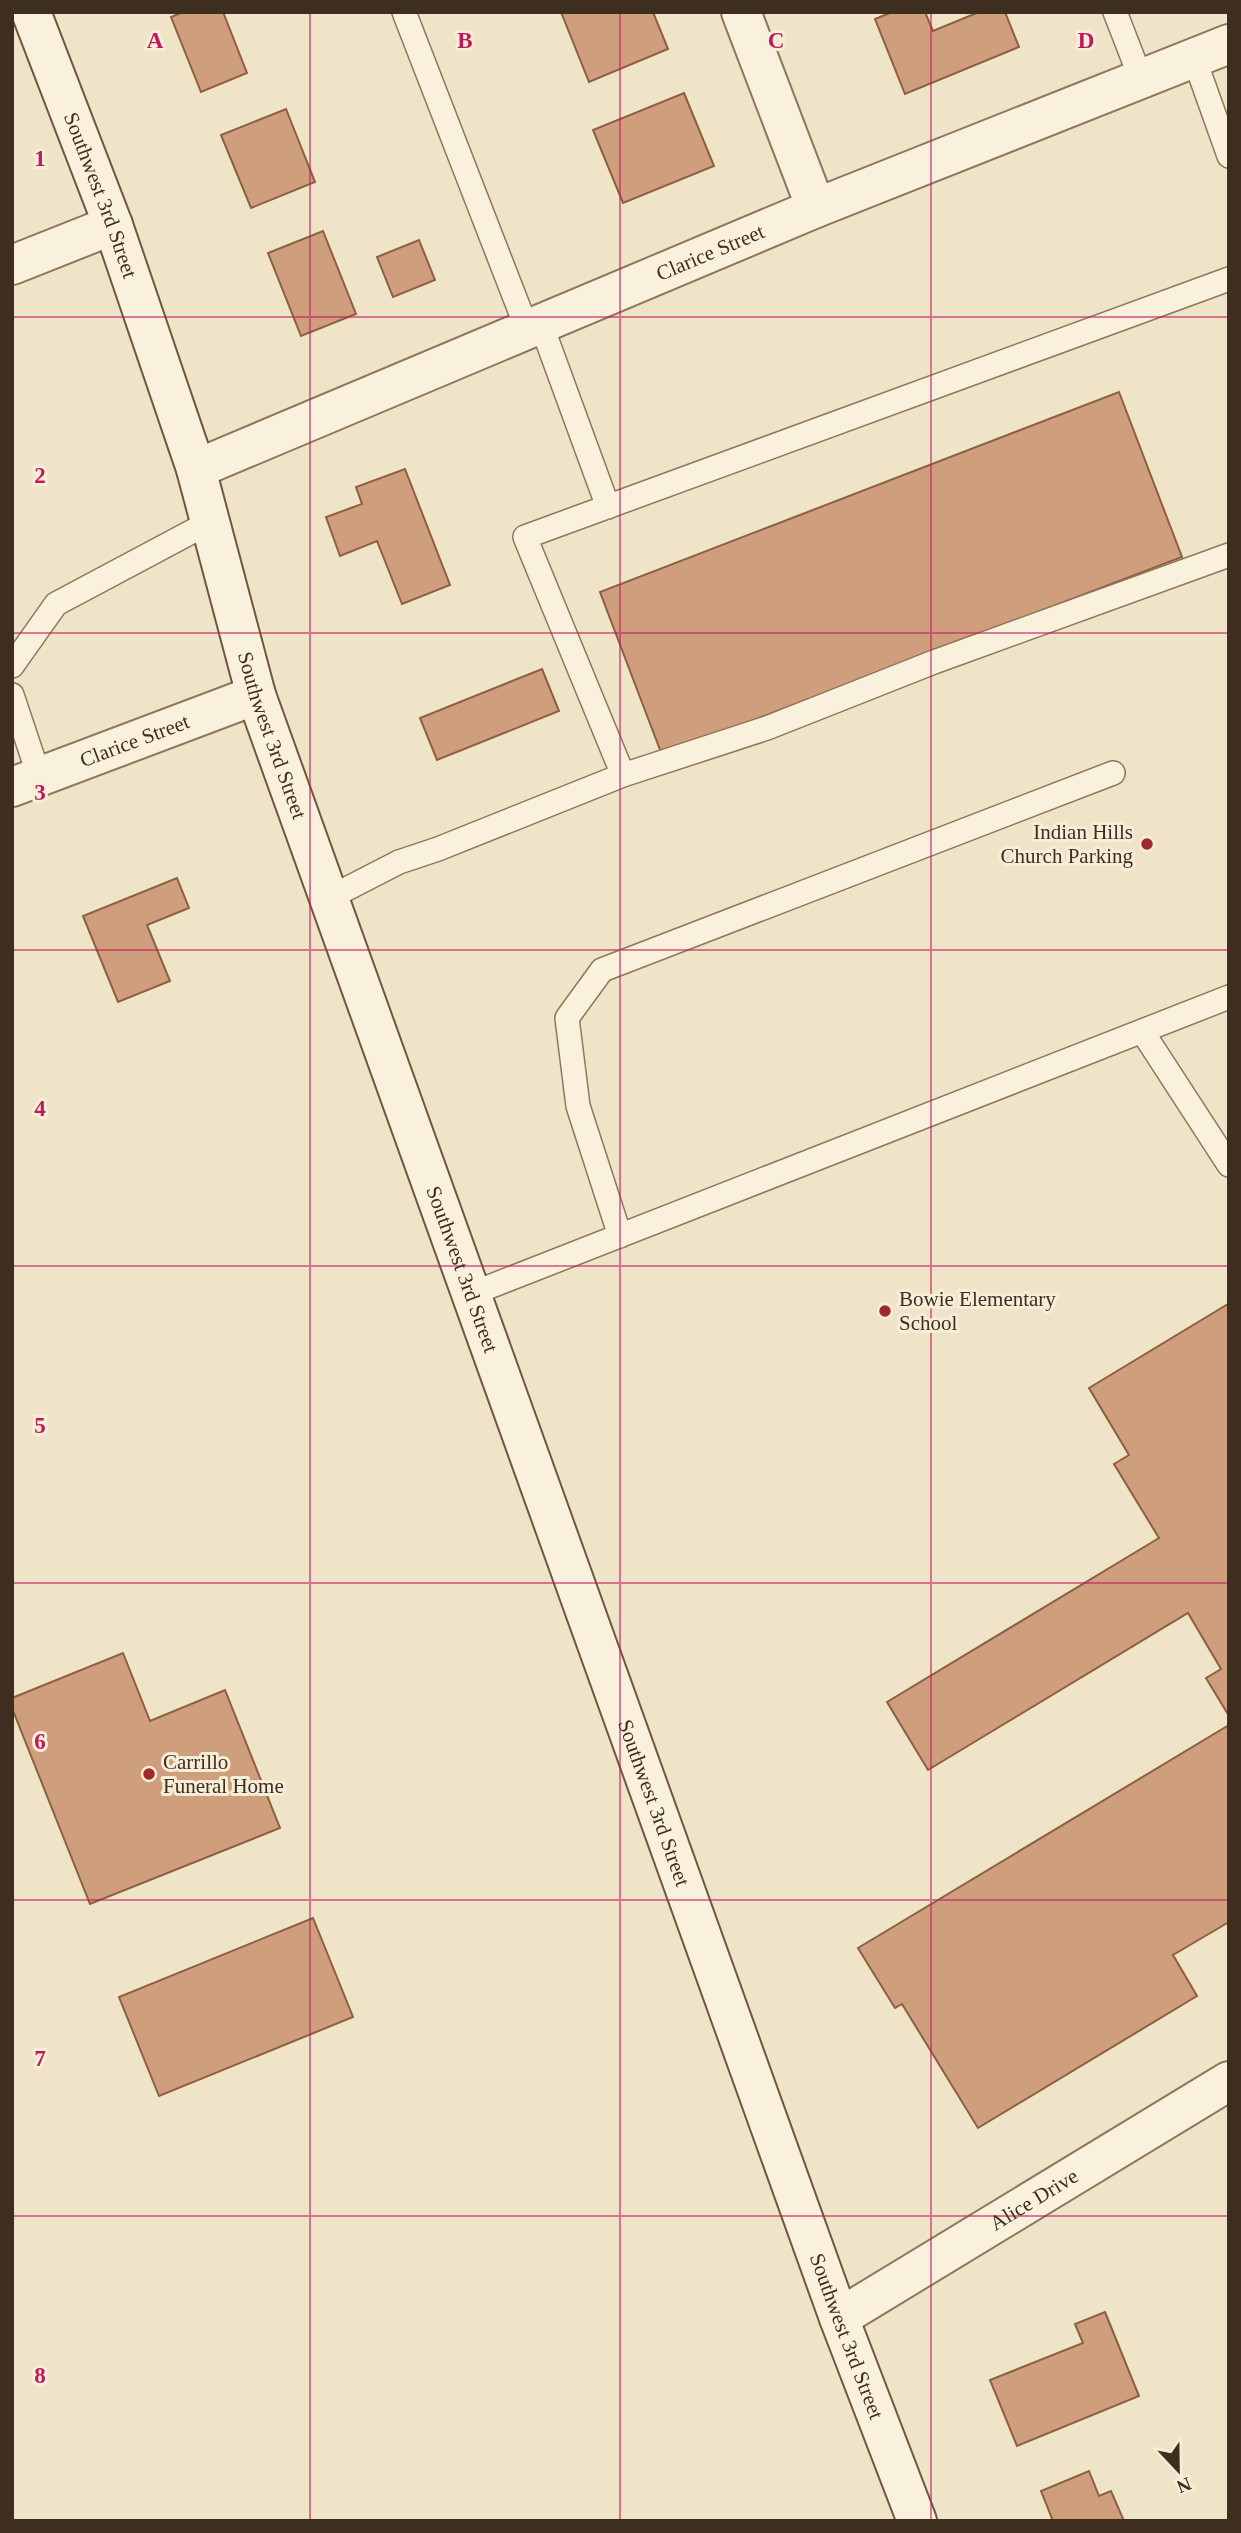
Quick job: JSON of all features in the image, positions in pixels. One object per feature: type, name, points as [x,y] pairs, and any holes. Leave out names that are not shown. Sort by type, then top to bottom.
[{"type":"street","name":"Southwest 3rd Street","points":[[31,12],[113,225],[196,469],[256,695],[839,2318],[917,2521]]},
{"type":"street","points":[[741,12],[816,208]]},
{"type":"street","name":"Clarice Street","points":[[196,469],[816,208],[1229,44]]},
{"type":"street","points":[[12,265],[113,225]]},
{"type":"street","name":"Clarice Street","points":[[26,781],[256,695]]},
{"type":"street","name":"Alice Drive","points":[[839,2318],[1229,2081]]},
{"type":"lane","points":[[404,12],[608,507]]},
{"type":"lane","points":[[1115,12],[1141,79]]},
{"type":"lane","points":[[1194,58],[1229,156]]},
{"type":"lane","points":[[623,775],[525,537],[1229,278]]},
{"type":"lane","points":[[12,666],[56,604],[210,522]]},
{"type":"lane","points":[[329,898],[399,862],[623,775],[767,728],[934,663],[1229,555]]},
{"type":"lane","points":[[12,695],[26,781]]},
{"type":"lane","points":[[620,1236],[579,1106],[566,1018],[602,970],[1113,773]]},
{"type":"lane","points":[[471,1294],[1229,997]]},
{"type":"lane","points":[[1142,1031],[1229,1164]]},
{"type":"building","points":[[183,12],[223,12],[247,73],[201,92],[171,17]]},
{"type":"building","points":[[561,12],[653,12],[668,49],[589,82]]},
{"type":"building","points":[[892,12],[925,12],[933,31],[979,12],[1005,12],[1019,47],[905,94],[875,19]]},
{"type":"building","points":[[684,93],[714,166],[623,203],[593,130]]},
{"type":"building","points":[[286,109],[315,182],[251,208],[221,135]]},
{"type":"building","points":[[323,231],[356,314],[301,336],[268,253]]},
{"type":"building","points":[[419,240],[435,280],[393,297],[377,257]]},
{"type":"building","points":[[1119,392],[1182,557],[662,755],[600,592]]},
{"type":"building","points":[[405,469],[450,585],[402,604],[377,541],[340,556],[326,517],[362,504],[356,487]]},
{"type":"building","points":[[542,669],[559,711],[437,760],[420,718]]},
{"type":"building","points":[[177,878],[189,908],[147,925],[170,981],[118,1002],[83,916]]},
{"type":"building","points":[[1228,1304],[1229,1716],[1206,1678],[1221,1669],[1188,1613],[928,1770],[887,1702],[1159,1538],[1114,1464],[1129,1455],[1089,1388]]},
{"type":"building","name":"Carrillo Funeral Home","points":[[123,1653],[150,1721],[225,1690],[280,1828],[90,1904],[12,1708],[12,1698]]},
{"type":"building","points":[[1229,1725],[1229,1922],[1173,1955],[1197,1996],[978,2128],[902,2004],[895,2008],[858,1948]]},
{"type":"building","points":[[313,1918],[353,2017],[159,2096],[119,1997]]},
{"type":"building","points":[[1105,2312],[1139,2396],[1017,2446],[990,2380],[1083,2343],[1075,2324]]},
{"type":"building","points":[[1089,2471],[1099,2496],[1111,2491],[1124,2521],[1053,2521],[1041,2491]]},
{"type":"place","name":"Indian Hills Church Parking","points":[[1147,844]]},
{"type":"place","name":"Bowie Elementary School","points":[[885,1311]]},
{"type":"place","name":"Carrillo Funeral Home","points":[[149,1774]]}]
